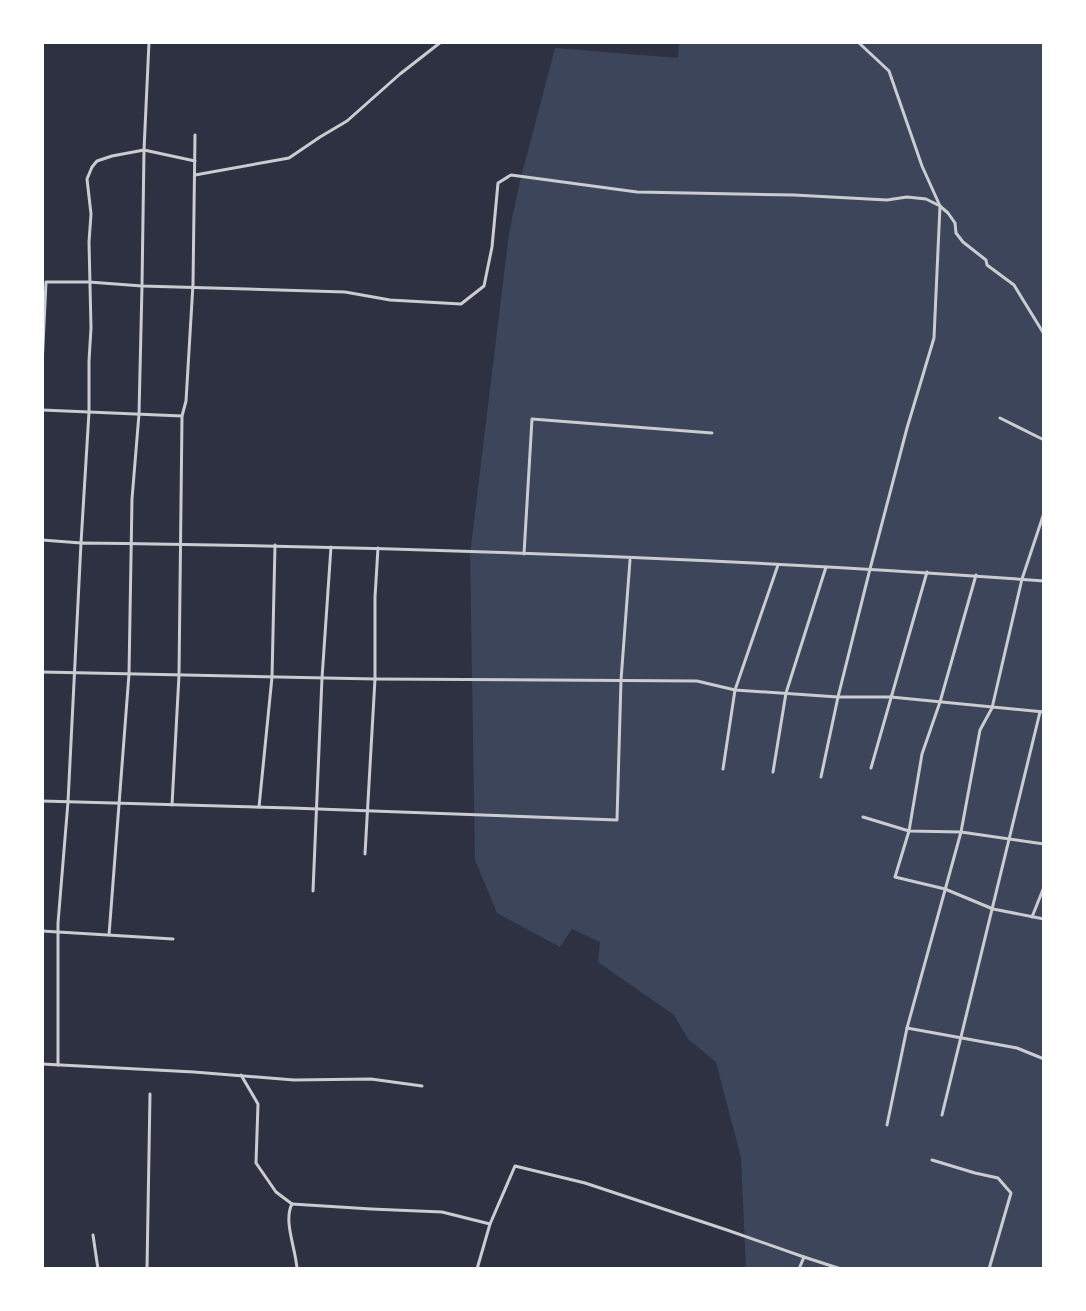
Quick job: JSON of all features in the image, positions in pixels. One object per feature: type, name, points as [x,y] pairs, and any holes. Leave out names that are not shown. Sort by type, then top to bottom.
[{"type":"street","points":[[109,935],[129,674],[132,499],[139,414],[149,42]]},
{"type":"street","points":[[195,175],[289,158],[347,121],[441,42]]},
{"type":"street","points":[[821,777],[870,569],[934,338],[940,206],[922,166],[889,71],[858,42]]},
{"type":"street","points":[[172,805],[179,675],[182,416],[186,401],[193,289],[195,135]]},
{"type":"street","points":[[58,1065],[58,931],[89,412],[91,214],[87,179],[97,161],[144,150],[195,161]]},
{"type":"street","points":[[42,367],[46,282],[345,292],[390,300],[461,304],[484,286],[492,247],[498,183],[511,175],[637,192],[926,199],[948,213],[963,242],[1014,285],[1044,334]]},
{"type":"street","points":[[42,410],[182,416]]},
{"type":"street","points":[[1000,418],[1044,440]]},
{"type":"street","points":[[524,554],[532,419],[712,433]]},
{"type":"street","points":[[887,1125],[907,1028],[961,832],[980,730],[992,708],[1022,579],[1044,513]]},
{"type":"street","points":[[42,540],[331,546],[630,558],[927,572],[1044,581]]},
{"type":"street","points":[[259,807],[272,677],[275,545]]},
{"type":"street","points":[[313,891],[331,546]]},
{"type":"street","points":[[365,854],[375,679],[378,548]]},
{"type":"street","points":[[42,801],[617,820],[621,680],[630,558]]},
{"type":"street","points":[[723,769],[735,690],[778,565]]},
{"type":"street","points":[[773,772],[786,693],[826,567]]},
{"type":"street","points":[[871,768],[927,572]]},
{"type":"street","points":[[976,575],[922,754],[909,831],[895,877],[945,889],[993,909],[1044,919]]},
{"type":"street","points":[[42,672],[375,679],[697,681],[735,690],[891,697],[1042,712],[1008,838],[942,1115]]},
{"type":"street","points":[[863,817],[909,831],[961,832],[1044,844]]},
{"type":"street","points":[[1032,918],[1044,887]]},
{"type":"street","points":[[42,931],[173,939]]},
{"type":"street","points":[[907,1028],[1017,1048],[1044,1059]]},
{"type":"street","points":[[42,1064],[294,1080],[371,1079],[422,1086]]},
{"type":"street","points":[[241,1075],[258,1104],[256,1163],[276,1192],[292,1204],[442,1212],[490,1224]]},
{"type":"street","points":[[147,1269],[150,1094]]},
{"type":"street","points":[[932,1160],[998,1178],[1011,1193],[989,1269]]},
{"type":"street","points":[[477,1268],[490,1224],[515,1166],[585,1183],[841,1269]]},
{"type":"street","points":[[292,1204],[287,1213],[297,1269]]},
{"type":"street","points":[[93,1235],[98,1269]]},
{"type":"street","points":[[799,1269],[804,1257]]},
{"type":"shaded area","points":[[679,42],[1044,42],[1044,1269],[746,1269],[741,1158],[716,1062],[688,1039],[674,1015],[598,962],[600,942],[572,929],[560,947],[497,913],[475,860],[470,554],[509,233],[520,181],[555,48],[678,58]]}]
